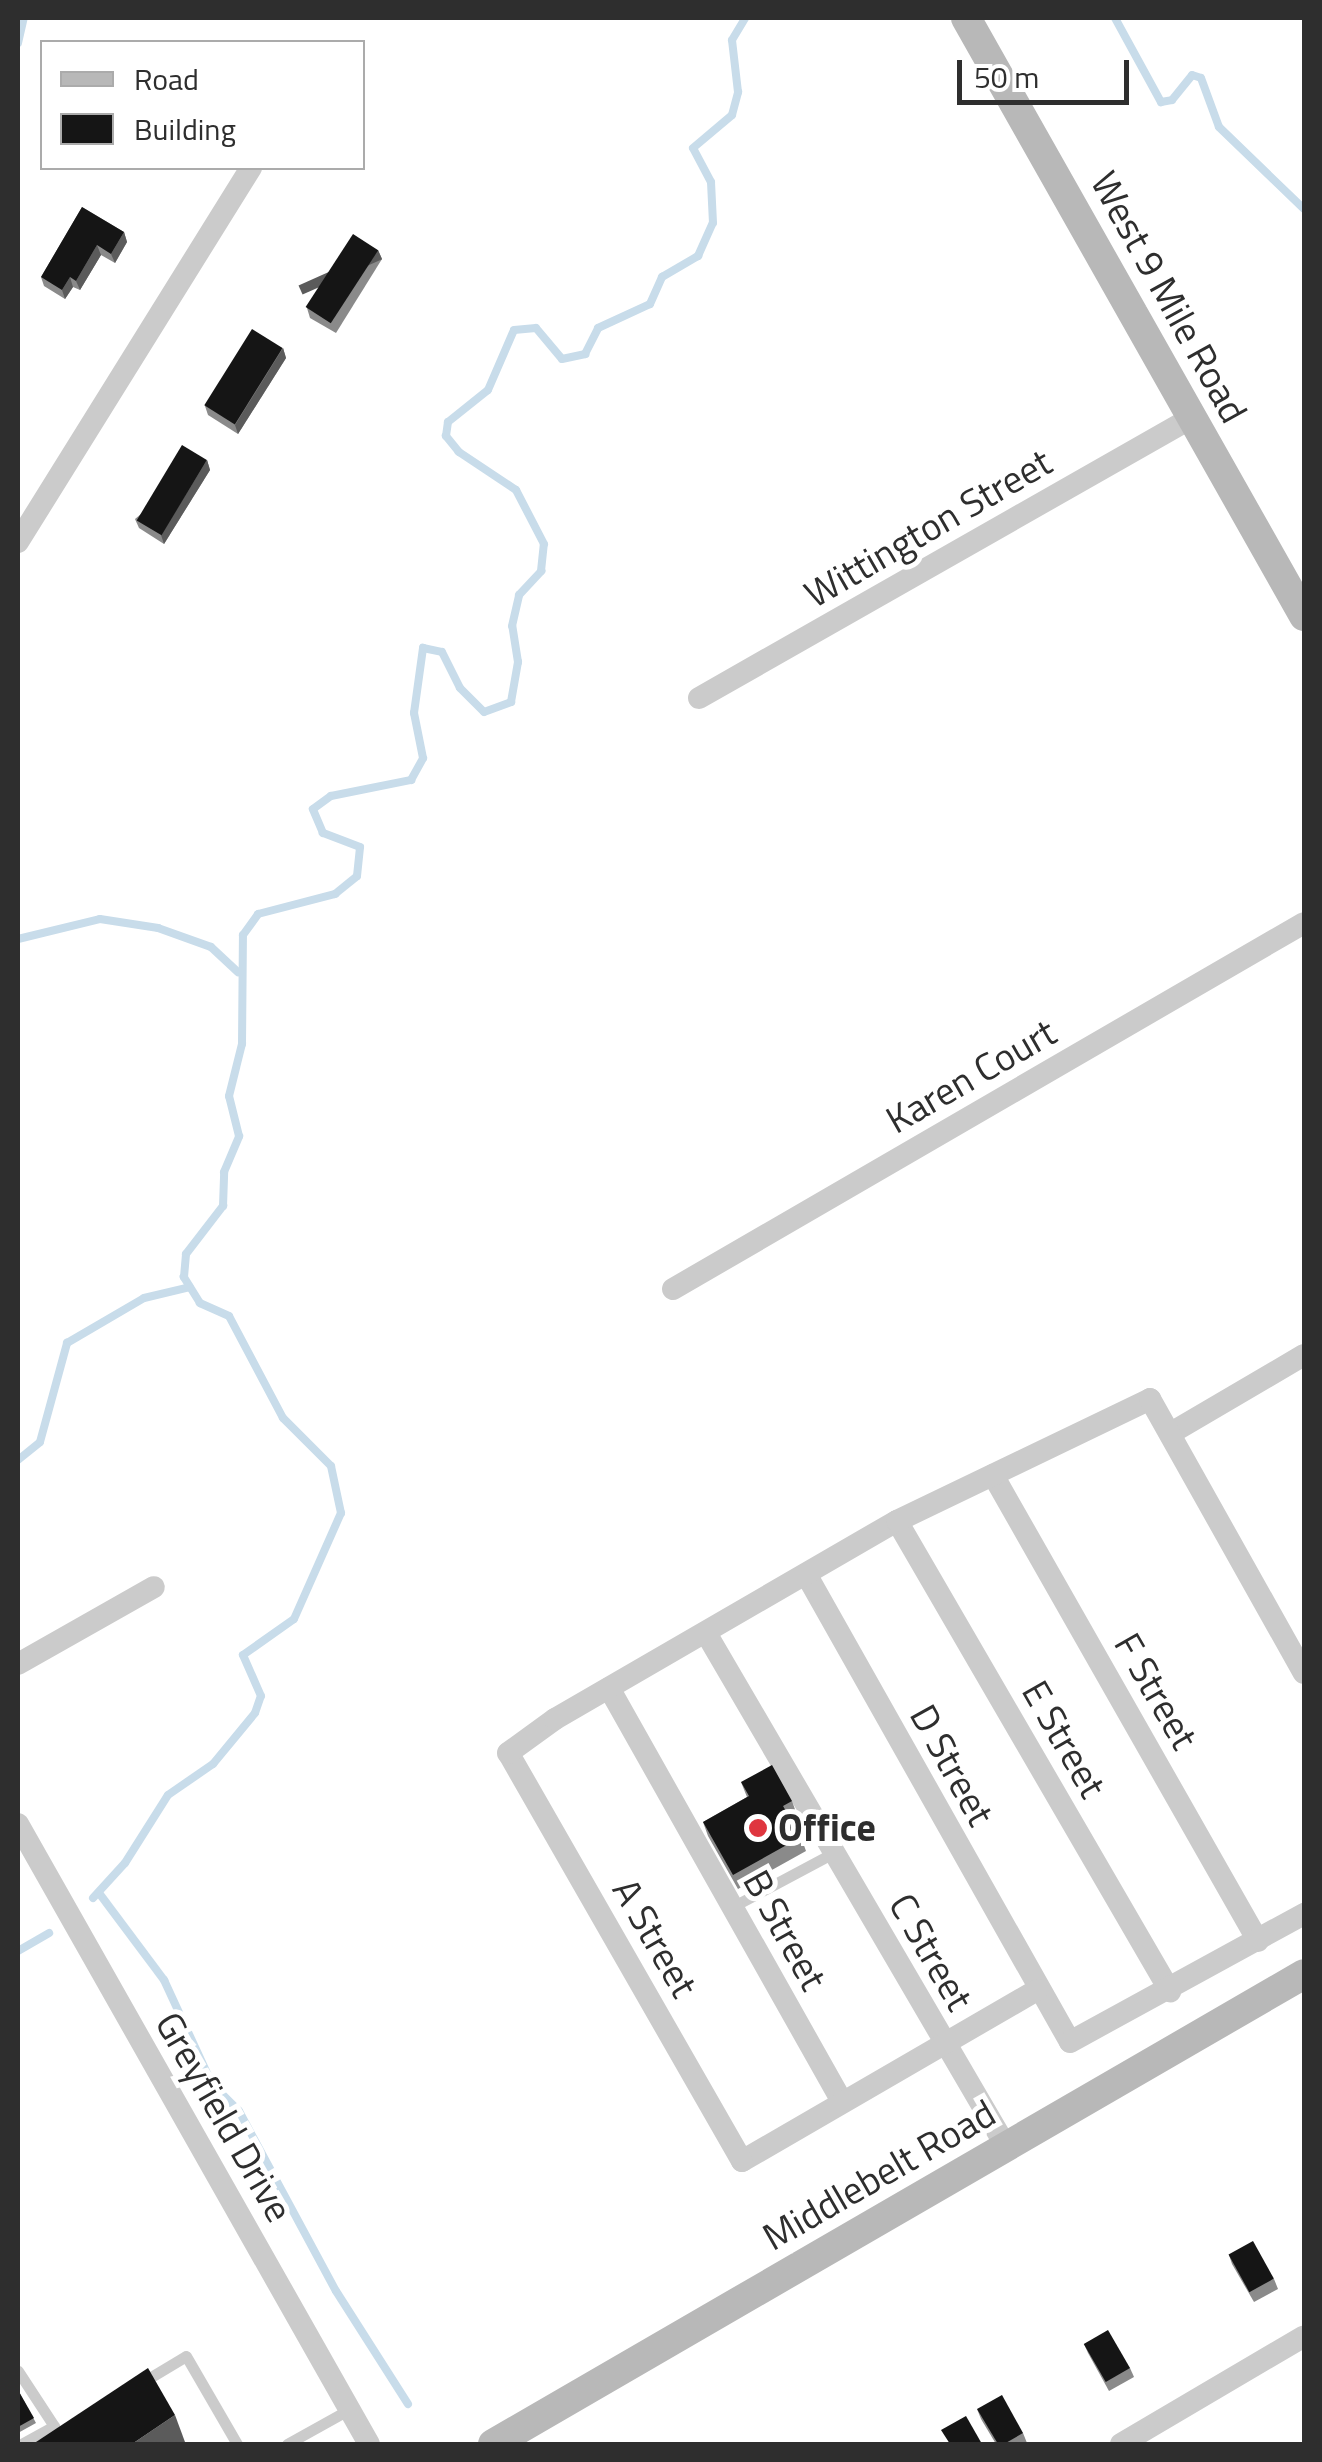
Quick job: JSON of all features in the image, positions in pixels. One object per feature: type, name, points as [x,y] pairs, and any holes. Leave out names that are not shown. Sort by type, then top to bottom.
[{"type":"street","name":"West 9 Mile Road","points":[[966,18],[1304,616]]},
{"type":"street","points":[[18,542],[251,170]]},
{"type":"street","name":"Wittington Street","points":[[699,698],[1191,418]]},
{"type":"street","name":"Karen Court","points":[[673,1290],[1304,923]]},
{"type":"street","points":[[1171,1432],[1304,1355]]},
{"type":"street","points":[[609,1688],[897,1521],[1150,1398],[1304,1673]]},
{"type":"street","name":"F Street","points":[[992,1476],[1258,1940]]},
{"type":"street","name":"E Street","points":[[897,1521],[1170,1992]]},
{"type":"street","name":"D Street","points":[[806,1574],[1037,1990],[1070,2042],[1170,1992]]},
{"type":"street","points":[[18,1664],[154,1587]]},
{"type":"street","name":"C Street","points":[[706,1633],[1006,2148]]},
{"type":"street","name":"A Street","points":[[609,1688],[508,1753],[742,2161],[1037,1990]]},
{"type":"street","name":"B Street","points":[[609,1688],[842,2102]]},
{"type":"street","name":"Greyfield Drive","points":[[18,1824],[370,2444]]},
{"type":"street","points":[[1170,1992],[1304,1914]]},
{"type":"street","name":"Middlebelt Road","points":[[493,2444],[1302,1982]]},
{"type":"street","points":[[1121,2444],[1304,2336]]},
{"type":"lane","points":[[732,1908],[833,1854]]},
{"type":"lane","points":[[119,2396],[186,2356],[237,2444]]},
{"type":"lane","points":[[18,2371],[54,2426]]},
{"type":"lane","points":[[287,2444],[350,2409]]},
{"type":"lane","points":[[22,2444],[54,2426],[68,2427]]},
{"type":"building","points":[[82,207],[124,232],[111,254],[97,245],[76,281],[70,277],[62,290],[41,277]]},
{"type":"building","points":[[353,234],[378,250],[331,323],[306,307]]},
{"type":"building","points":[[252,329],[283,348],[235,424],[204,405]]},
{"type":"building","points":[[182,445],[207,460],[162,535],[137,520]]},
{"type":"building","name":"Office","points":[[772,1765],[792,1801],[783,1806],[801,1837],[733,1875],[703,1822],[749,1796],[741,1782]]},
{"type":"building","points":[[1253,2241],[1274,2279],[1249,2292],[1229,2255]]},
{"type":"building","points":[[1108,2330],[1130,2368],[1106,2382],[1084,2344]]},
{"type":"building","points":[[148,2368],[175,2415],[132,2444],[33,2444]]},
{"type":"building","points":[[18,2390],[34,2418],[18,2427]]},
{"type":"building","points":[[1002,2395],[1023,2433],[998,2444],[977,2409]]},
{"type":"building","points":[[966,2416],[982,2444],[950,2444],[941,2430]]},
{"type":"waterway","points":[[18,43],[24,18]]},
{"type":"waterway","points":[[93,1898],[125,1863],[168,1795],[213,1764],[255,1713],[261,1696],[243,1655],[294,1619],[341,1513],[331,1466],[283,1418],[229,1316],[200,1303],[184,1277],[186,1254],[223,1206],[224,1172],[239,1136],[229,1096],[242,1044],[243,935],[258,914],[335,894],[357,876],[360,847],[323,833],[313,809],[331,796],[411,780],[423,758],[414,713],[423,648],[442,652],[460,688],[484,712],[511,702],[518,662],[512,626],[519,595],[541,571],[544,544],[516,490],[459,452],[446,436],[448,422],[488,390],[514,330],[536,328],[562,359],[585,354],[598,328],[650,304],[662,277],[698,256],[713,223],[711,182],[693,148],[732,115],[738,92],[732,40],[745,18]]},
{"type":"waterway","points":[[1115,18],[1161,102],[1172,100],[1192,75],[1201,78],[1219,127],[1304,209]]},
{"type":"waterway","points":[[18,939],[100,919],[158,928],[211,947],[238,972]]},
{"type":"waterway","points":[[18,1460],[40,1442],[67,1343],[144,1298],[190,1287]]},
{"type":"waterway","points":[[99,1893],[164,1980],[212,2084],[239,2111],[336,2291],[408,2404]]},
{"type":"waterway","points":[[18,1951],[49,1933]]},
{"type":"place","name":"Office","points":[[758,1828]]}]
